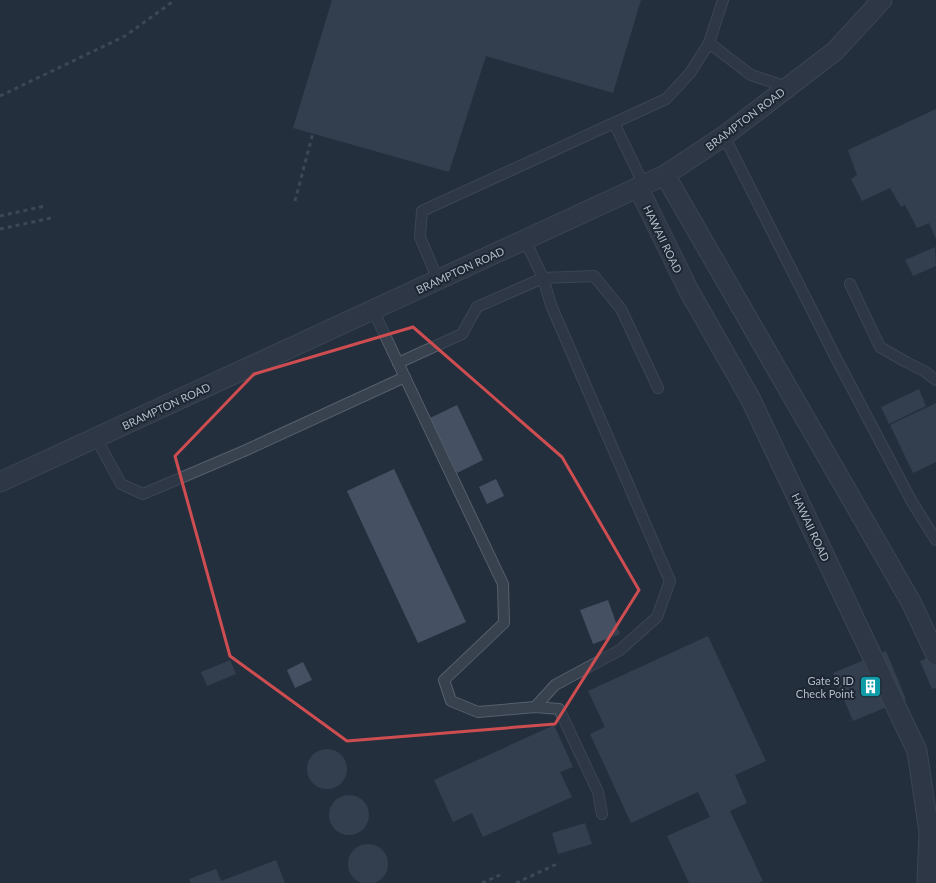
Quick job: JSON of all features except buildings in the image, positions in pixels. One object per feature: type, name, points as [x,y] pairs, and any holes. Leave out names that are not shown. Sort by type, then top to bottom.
[{"type":"street","name":"BRAMPTON ROAD","points":[[0,482],[665,175],[724,136],[835,51],[882,0]]},
{"type":"street","points":[[665,175],[911,602],[936,655]]},
{"type":"street","name":"HAWAII ROAD","points":[[641,186],[689,291],[750,398],[917,751],[929,832],[927,883]]},
{"type":"lane","points":[[438,280],[420,237],[422,211],[666,99],[690,73],[709,44],[723,0]]},
{"type":"lane","points":[[709,44],[751,75],[787,88]]},
{"type":"lane","points":[[614,123],[641,186]]},
{"type":"lane","points":[[724,136],[836,358],[912,502],[936,540]]},
{"type":"lane","points":[[525,240],[543,278],[551,305],[670,581],[657,617],[620,650],[555,685],[535,707]]},
{"type":"lane","points":[[398,363],[462,334],[477,307],[543,278],[594,276],[621,309],[658,388]]},
{"type":"lane","points":[[850,284],[880,347],[924,371],[936,380]]},
{"type":"lane","points":[[373,310],[503,584],[504,623],[444,680],[451,701],[478,712],[535,707],[559,709],[598,792],[602,814]]},
{"type":"lane","points":[[96,438],[121,484],[143,494],[244,451],[405,377]]},
{"type":"highlighted area","points":[[413,327],[562,457],[639,590],[555,724],[347,741],[230,656],[175,456],[254,374]]},
{"type":"railway","points":[[0,96],[125,36],[175,0]]},
{"type":"railway","points":[[295,201],[313,133]]},
{"type":"railway","points":[[0,216],[45,206]]},
{"type":"railway","points":[[0,229],[51,218]]},
{"type":"railway","points":[[516,883],[557,864]]},
{"type":"railway","points":[[482,883],[500,875]]},
{"type":"place","name":"Gate 3 ID Check Point","points":[[870,686]]}]
